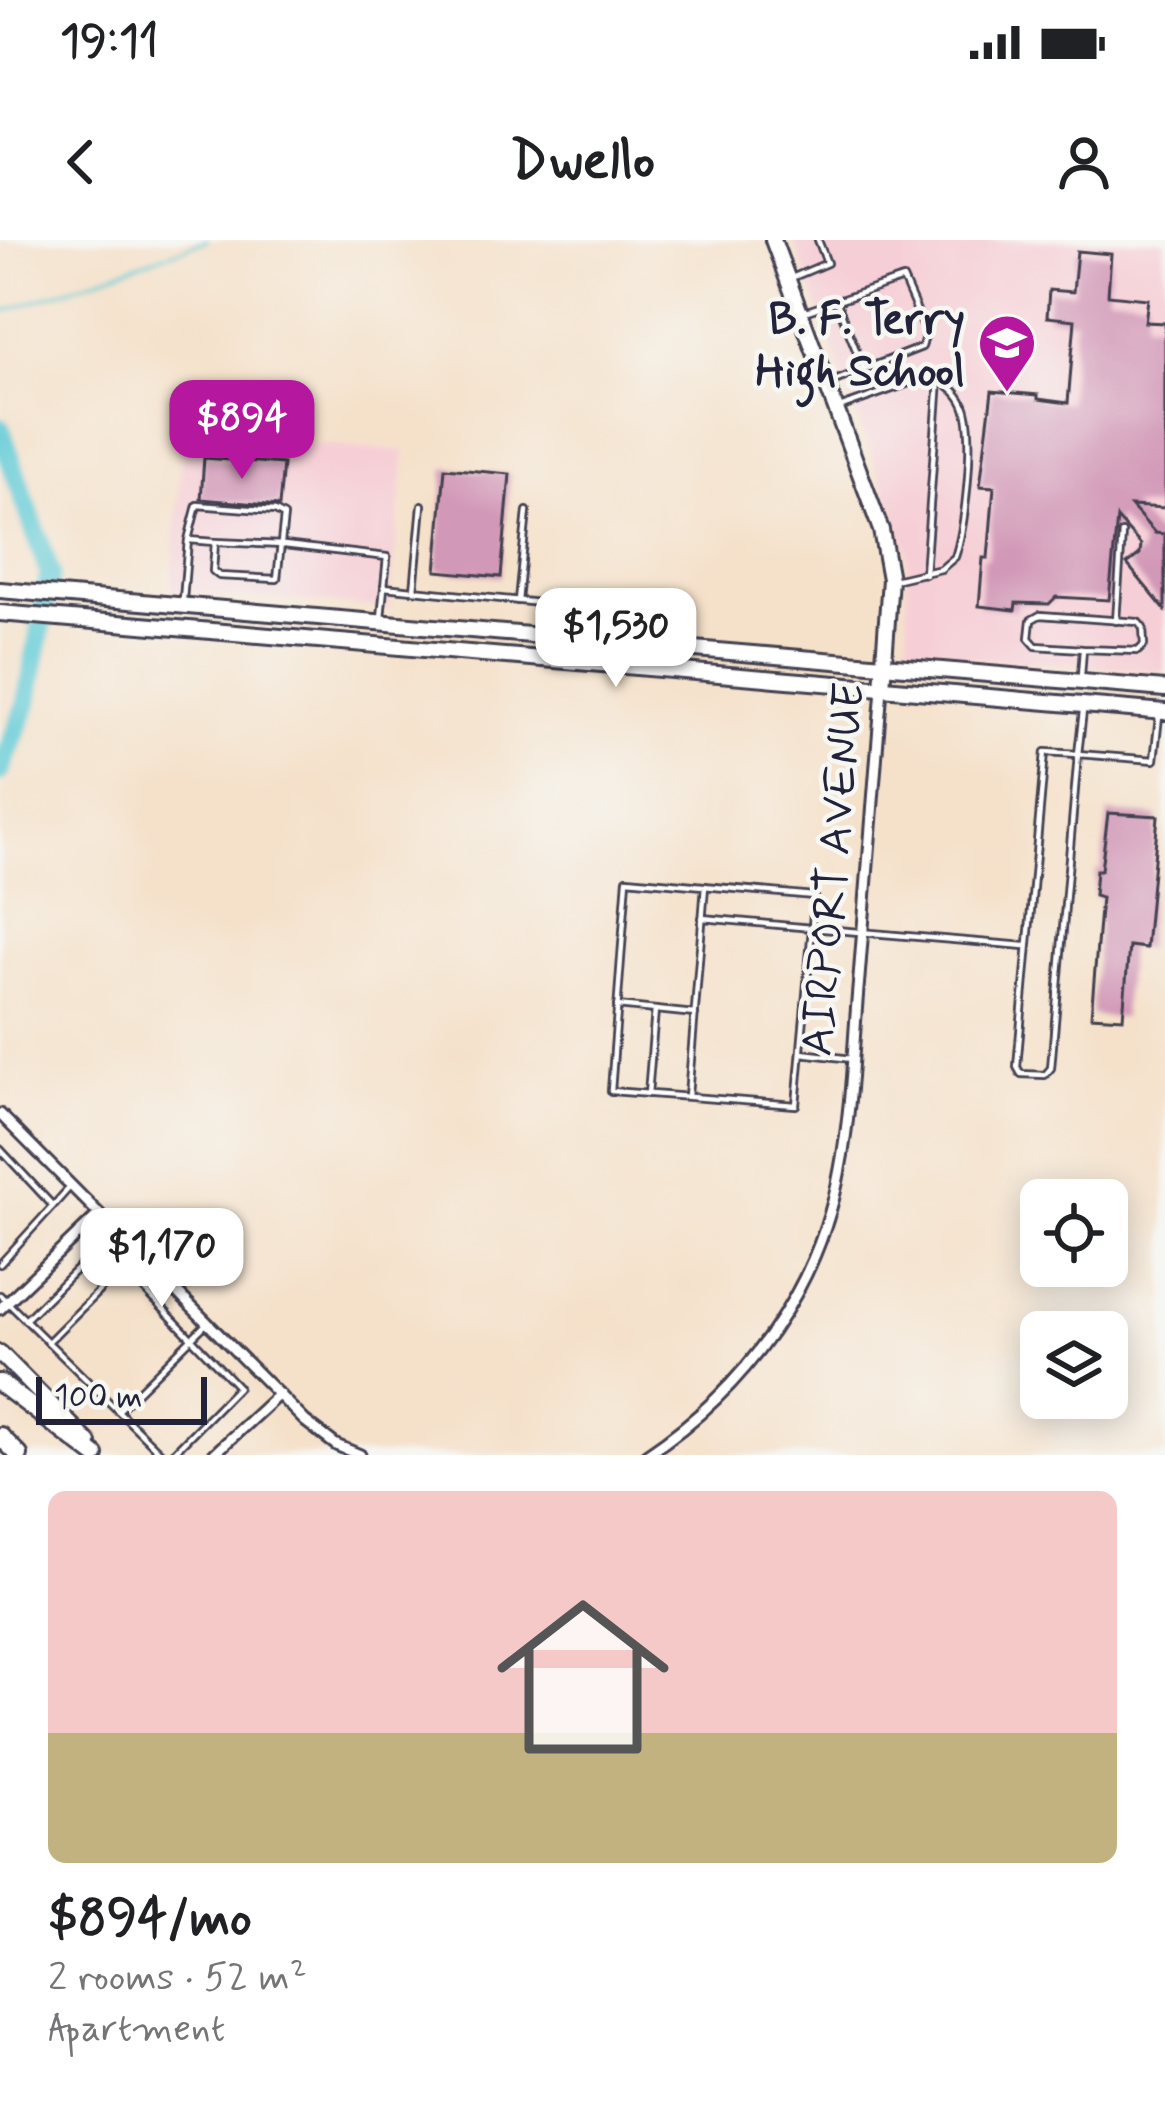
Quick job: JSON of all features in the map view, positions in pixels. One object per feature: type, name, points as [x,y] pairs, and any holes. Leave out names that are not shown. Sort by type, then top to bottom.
[{"type":"highway","points":[[0,1383],[98,1455]]},
{"type":"highway","points":[[0,1436],[19,1455]]},
{"type":"main road","name":"AIRPORT AVENUE","points":[[773,240],[881,530],[890,579],[883,688]]},
{"type":"main road","points":[[0,590],[1165,689]]},
{"type":"main road","points":[[0,613],[1162,711]]},
{"type":"main road","points":[[0,1353],[98,1455]]},
{"type":"street","name":"AIRPORT AVENUE","points":[[646,1455],[684,1430],[753,1360],[786,1313],[830,1214],[841,1168],[883,688]]},
{"type":"street","points":[[1,1116],[279,1394],[337,1445],[360,1455]]},
{"type":"street","points":[[2,1302],[99,1214]]},
{"type":"street","points":[[213,1455],[279,1394]]},
{"type":"lane","points":[[788,279],[827,263],[818,240]]},
{"type":"lane","points":[[800,313],[903,279],[926,332],[922,347],[827,384]]},
{"type":"lane","points":[[836,300],[864,370]]},
{"type":"lane","points":[[836,410],[920,377],[939,379],[966,409],[969,434],[955,557],[925,574],[890,579]]},
{"type":"lane","points":[[925,574],[939,379]]},
{"type":"lane","points":[[182,606],[188,540],[197,505],[284,515],[277,579],[219,576],[213,571],[215,542]]},
{"type":"lane","points":[[414,590],[422,505]]},
{"type":"lane","points":[[518,601],[527,511]]},
{"type":"lane","points":[[1116,621],[1122,532]]},
{"type":"lane","points":[[188,540],[387,557],[381,622]]},
{"type":"lane","points":[[384,587],[540,603]]},
{"type":"lane","points":[[1040,616],[1138,622],[1143,628],[1144,645],[1138,651],[1083,649],[1036,646],[1029,638],[1031,620],[1040,616]]},
{"type":"lane","points":[[1081,682],[1083,649]]},
{"type":"lane","points":[[1083,705],[1078,754],[1051,1068],[1045,1075],[1021,1074],[1017,1067],[1025,946],[1046,752],[1078,754],[1154,760],[1162,711]]},
{"type":"lane","points":[[627,879],[705,886],[814,896],[796,1105],[611,1091],[627,879]]},
{"type":"lane","points":[[688,1097],[705,886]]},
{"type":"lane","points":[[703,918],[1025,946]]},
{"type":"lane","points":[[617,1006],[695,1014]]},
{"type":"lane","points":[[648,1094],[655,1010]]},
{"type":"lane","points":[[801,1053],[852,1058]]},
{"type":"lane","points":[[0,1149],[52,1206]]},
{"type":"lane","points":[[0,1264],[70,1186]]},
{"type":"lane","points":[[2,1302],[167,1455],[238,1388],[101,1245],[25,1320]]},
{"type":"lane","points":[[47,1342],[123,1267]]},
{"type":"lane","points":[[118,1411],[207,1323]]},
{"type":"shaded area","name":"B. F. Terry High School","points":[[793,240],[1165,240],[1165,672],[919,654],[908,647],[906,548]]},
{"type":"shaded area","points":[[183,432],[405,451],[390,608],[171,591]]},
{"type":"building","points":[[1077,251],[1111,254],[1108,295],[1148,299],[1145,322],[1165,323],[1165,508],[1131,506],[1155,533],[1165,534],[1165,610],[1127,564],[1140,554],[1141,545],[1117,518],[1109,600],[1056,597],[1049,604],[1016,603],[1015,610],[979,606],[994,487],[980,486],[992,391],[1068,403],[1075,320],[1047,317],[1049,290],[1073,292]]},
{"type":"building","points":[[204,458],[283,464],[279,506],[201,499]]},
{"type":"building","points":[[445,468],[510,474],[501,577],[436,571]]},
{"type":"building","points":[[1108,813],[1158,816],[1146,948],[1129,946],[1123,1018],[1091,1016],[1101,898],[1094,896],[1096,870],[1101,870]]},
{"type":"waterway","points":[[0,313],[207,240]]},
{"type":"waterway","points":[[0,428],[50,574],[27,704],[0,771]]},
{"type":"place","name":"B. F. Terry High School","points":[[1007,394]]}]
